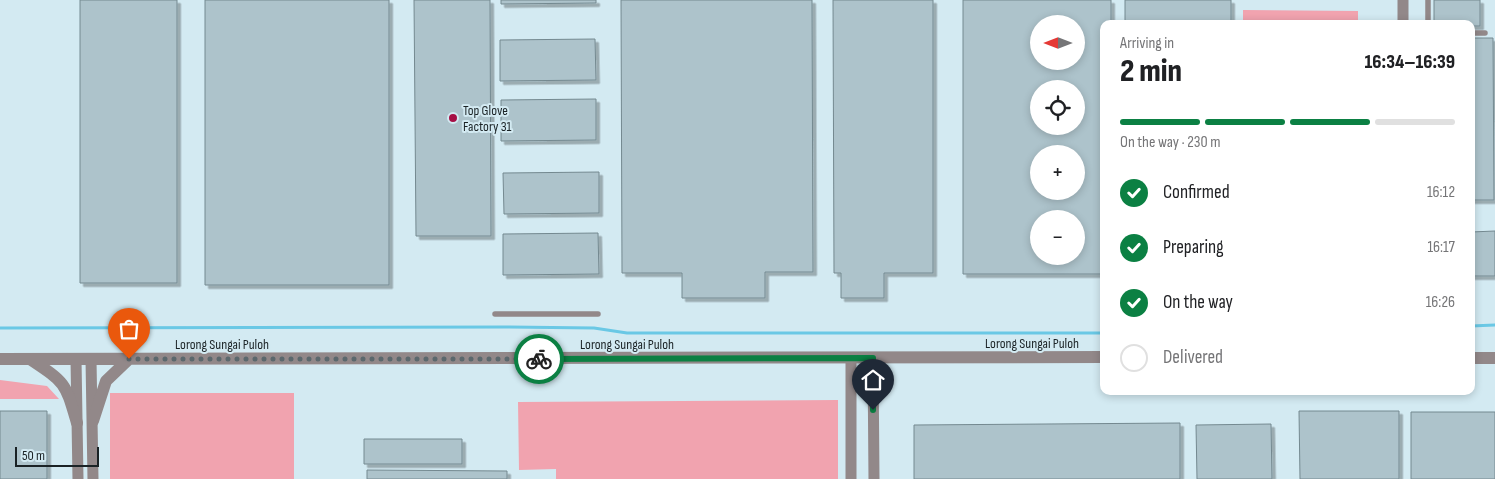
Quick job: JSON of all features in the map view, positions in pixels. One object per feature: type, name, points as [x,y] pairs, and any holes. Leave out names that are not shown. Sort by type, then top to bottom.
[{"type":"street","points":[[1403,20],[1404,0]]},
{"type":"street","name":"Lorong Sungai Puloh","points":[[0,359],[1100,357]]},
{"type":"street","points":[[851,358],[851,479]]},
{"type":"street","points":[[873,358],[874,479]]},
{"type":"street","points":[[1475,358],[1495,358]]},
{"type":"street","points":[[30,359],[64,384],[77,423]]},
{"type":"street","points":[[76,359],[78,479]]},
{"type":"street","points":[[91,359],[93,479]]},
{"type":"street","points":[[93,421],[106,380],[129,359]]},
{"type":"lane","points":[[1428,0],[1428,20]]},
{"type":"lane","points":[[1475,33],[1485,33]]},
{"type":"lane","points":[[495,314],[598,314]]},
{"type":"shaded area","points":[[1243,10],[1358,11],[1358,20],[1243,20]]},
{"type":"shaded area","points":[[0,380],[47,386],[59,399],[0,399]]},
{"type":"shaded area","points":[[110,393],[294,393],[294,479],[110,479]]},
{"type":"shaded area","points":[[838,400],[838,479],[556,479],[556,469],[519,470],[518,402]]},
{"type":"building","points":[[80,0],[177,0],[177,283],[80,283]]},
{"type":"building","points":[[205,0],[389,0],[389,285],[205,285]]},
{"type":"building","name":"Top Glove Factory 31","points":[[414,0],[490,0],[491,236],[416,236]]},
{"type":"building","points":[[501,0],[596,0],[596,3],[501,4]]},
{"type":"building","points":[[621,0],[812,0],[813,272],[765,272],[765,298],[682,298],[682,273],[622,273]]},
{"type":"building","points":[[833,0],[933,0],[933,273],[884,273],[884,298],[841,298],[841,273],[834,273]]},
{"type":"building","points":[[963,0],[1111,0],[1111,20],[1100,20],[1100,274],[963,274]]},
{"type":"building","points":[[1125,0],[1231,0],[1231,20],[1125,20]]},
{"type":"building","points":[[1434,0],[1480,0],[1480,26],[1475,26],[1475,20],[1434,20]]},
{"type":"building","points":[[1475,38],[1493,38],[1494,200],[1475,200]]},
{"type":"building","points":[[595,39],[596,80],[500,81],[500,40]]},
{"type":"building","points":[[596,99],[596,140],[501,141],[501,100]]},
{"type":"building","points":[[599,172],[599,213],[504,214],[503,173]]},
{"type":"building","points":[[1495,231],[1495,276],[1475,276],[1475,232]]},
{"type":"building","points":[[598,233],[599,274],[503,275],[503,234]]},
{"type":"building","points":[[0,411],[47,411],[47,479],[0,479]]},
{"type":"building","points":[[1299,411],[1399,411],[1399,479],[1300,479]]},
{"type":"building","points":[[1411,412],[1495,412],[1495,479],[1411,479]]},
{"type":"building","points":[[1180,423],[1180,479],[914,479],[914,425]]},
{"type":"building","points":[[1271,424],[1272,479],[1197,479],[1196,425]]},
{"type":"building","points":[[364,439],[462,439],[462,464],[364,464]]},
{"type":"building","points":[[367,470],[507,471],[507,479],[367,479]]},
{"type":"waterway","points":[[1475,326],[1495,325]]},
{"type":"waterway","points":[[0,328],[509,327],[594,328],[627,333],[1100,333]]},
{"type":"way so far","points":[[129,359],[539,359]]},
{"type":"place","name":"Top Glove Factory 31","points":[[453,118]]},
{"type":"route","points":[[539,359],[873,358],[873,410]]}]
